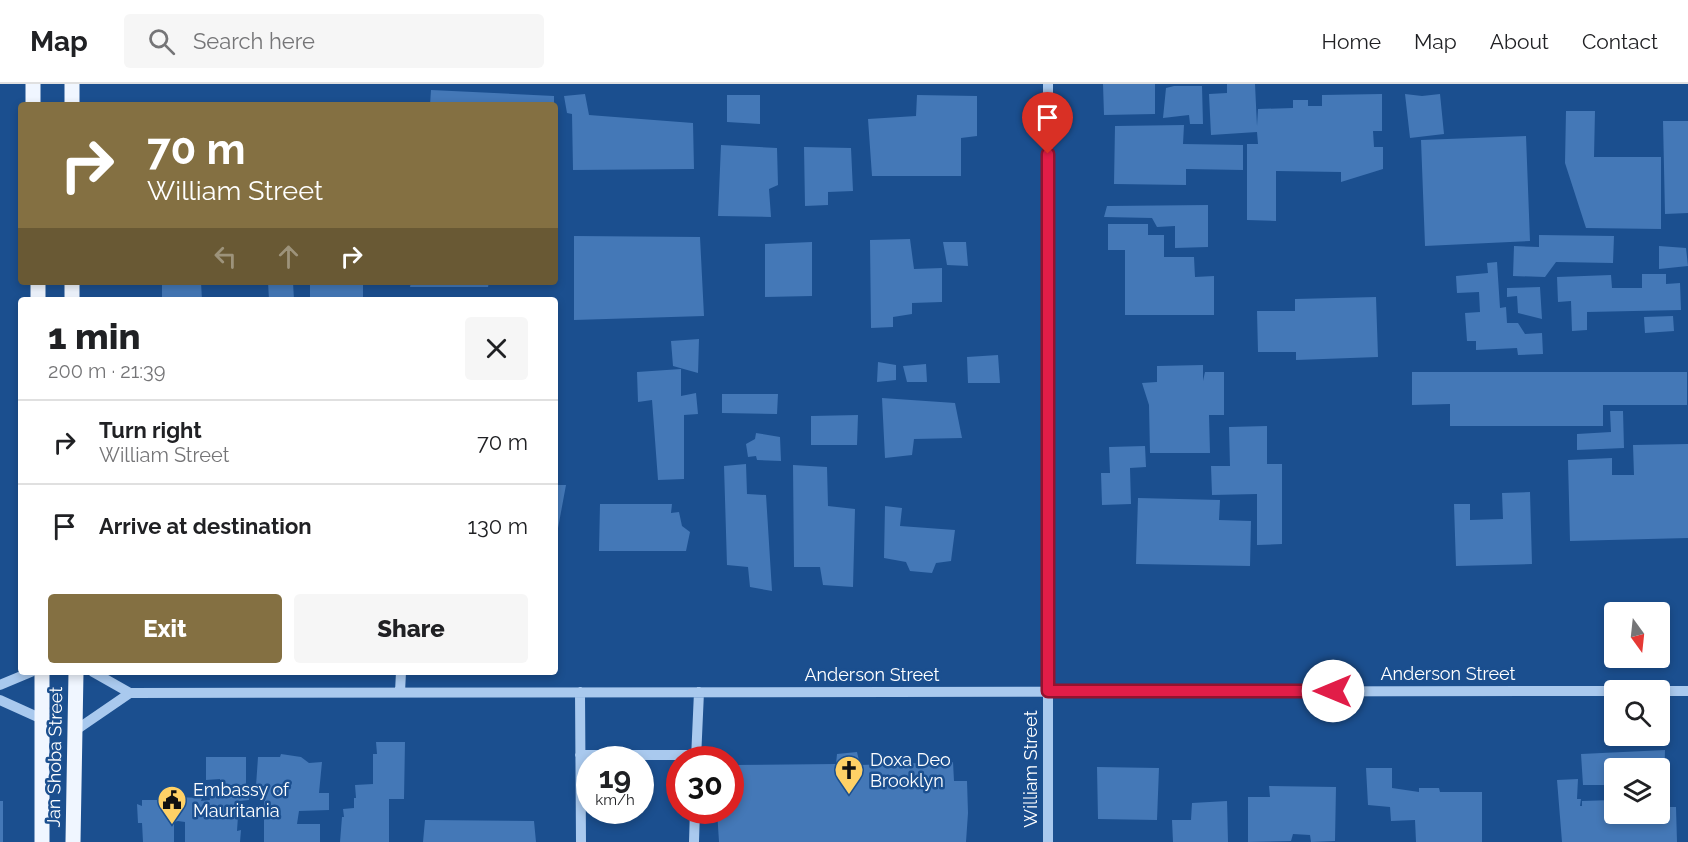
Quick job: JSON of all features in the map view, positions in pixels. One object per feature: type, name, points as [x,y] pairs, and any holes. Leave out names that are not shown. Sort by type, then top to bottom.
[{"type":"main road","points":[[33,84],[33,102]]},
{"type":"main road","points":[[72,84],[72,102]]},
{"type":"main road","name":"Jan Shoba Street","points":[[42,675],[42,842]]},
{"type":"main road","name":"Jan Shoba Street","points":[[73,842],[76,675]]},
{"type":"street","name":"William Street","points":[[1048,84],[1048,842]]},
{"type":"street","points":[[0,685],[24,675]]},
{"type":"street","name":"Anderson Street","points":[[98,675],[130,693],[1604,691]]},
{"type":"street","points":[[400,692],[401,675]]},
{"type":"street","points":[[1670,691],[1688,691]]},
{"type":"street","points":[[580,692],[580,746]]},
{"type":"street","points":[[697,746],[699,692]]},
{"type":"street","points":[[76,730],[130,693]]},
{"type":"street","points":[[0,700],[42,719]]},
{"type":"street","points":[[581,824],[581,842]]},
{"type":"street","points":[[694,842],[695,824]]},
{"type":"building","points":[[1103,84],[1155,84],[1155,114],[1104,115]]},
{"type":"building","points":[[1227,84],[1255,84],[1257,126],[1258,109],[1293,108],[1293,100],[1308,100],[1308,106],[1322,106],[1322,95],[1382,94],[1382,131],[1373,131],[1374,147],[1383,147],[1383,169],[1341,182],[1341,172],[1276,171],[1276,221],[1247,220],[1247,144],[1258,144],[1257,132],[1211,135],[1209,94],[1227,93]]},
{"type":"building","points":[[1202,86],[1203,124],[1190,124],[1189,115],[1163,118],[1166,88]]},
{"type":"building","points":[[431,90],[554,96],[554,102],[430,102]]},
{"type":"building","points":[[585,94],[589,115],[693,123],[694,169],[573,170],[572,114],[567,113],[564,96]]},
{"type":"building","points":[[1405,94],[1422,96],[1440,94],[1444,134],[1410,138]]},
{"type":"building","points":[[727,95],[760,95],[760,124],[727,122]]},
{"type":"building","points":[[917,95],[977,96],[977,136],[961,138],[961,176],[872,176],[868,119],[916,116]]},
{"type":"building","points":[[1566,111],[1595,111],[1594,157],[1661,157],[1661,229],[1586,228],[1565,163]]},
{"type":"building","points":[[1663,121],[1688,121],[1688,213],[1665,214]]},
{"type":"building","points":[[1184,125],[1183,144],[1243,145],[1243,170],[1186,169],[1186,185],[1114,184],[1115,126]]},
{"type":"building","points":[[1526,136],[1530,241],[1425,246],[1421,140]]},
{"type":"building","points":[[721,145],[777,148],[778,185],[769,189],[771,217],[718,216]]},
{"type":"building","points":[[804,147],[851,148],[853,191],[828,192],[828,205],[805,206]]},
{"type":"building","points":[[1208,205],[1208,247],[1175,248],[1175,226],[1157,227],[1152,218],[1104,217],[1107,206]]},
{"type":"building","points":[[1108,224],[1148,224],[1148,235],[1164,235],[1164,257],[1194,257],[1195,277],[1214,276],[1214,315],[1125,315],[1125,250],[1108,250]]},
{"type":"building","points":[[1539,235],[1614,236],[1613,263],[1556,262],[1545,277],[1513,276],[1514,246],[1539,247]]},
{"type":"building","points":[[574,236],[700,237],[704,316],[574,320]]},
{"type":"building","points":[[910,239],[914,269],[942,268],[942,302],[912,303],[912,314],[893,317],[893,327],[871,328],[870,240]]},
{"type":"building","points":[[812,242],[812,296],[765,297],[765,244]]},
{"type":"building","points":[[943,242],[966,242],[968,266],[947,265]]},
{"type":"building","points":[[1659,246],[1686,248],[1688,266],[1659,269]]},
{"type":"building","points":[[1497,262],[1500,308],[1506,307],[1507,323],[1518,323],[1525,334],[1542,333],[1543,354],[1518,355],[1517,348],[1476,350],[1476,341],[1467,341],[1465,313],[1480,312],[1479,292],[1457,293],[1456,276],[1488,273],[1487,263]]},
{"type":"building","points":[[1642,274],[1666,274],[1666,284],[1680,283],[1681,310],[1587,312],[1587,330],[1572,331],[1571,301],[1558,302],[1557,277],[1611,275],[1612,288],[1642,288]]},
{"type":"building","points":[[162,285],[201,285],[202,297],[162,297]]},
{"type":"building","points":[[268,285],[293,285],[294,297],[269,297]]},
{"type":"building","points":[[310,285],[363,285],[363,297],[310,297]]},
{"type":"building","points":[[410,285],[488,285],[488,287],[410,287]]},
{"type":"building","points":[[1540,287],[1542,319],[1518,313],[1517,296],[1507,297],[1507,288]]},
{"type":"building","points":[[1376,297],[1378,357],[1296,360],[1296,352],[1258,352],[1257,311],[1295,311],[1295,299]]},
{"type":"building","points":[[1673,316],[1674,331],[1645,333],[1644,317]]},
{"type":"building","points":[[699,339],[698,373],[673,366],[671,341]]},
{"type":"building","points":[[998,355],[1000,383],[968,383],[967,357]]},
{"type":"building","points":[[878,362],[896,365],[896,380],[877,382]]},
{"type":"building","points":[[926,364],[927,382],[907,382],[903,366]]},
{"type":"building","points":[[1203,365],[1203,381],[1205,372],[1224,372],[1224,415],[1209,415],[1210,453],[1150,453],[1149,405],[1142,383],[1157,382],[1157,366]]},
{"type":"building","points":[[681,369],[681,396],[696,393],[698,414],[684,415],[684,479],[658,480],[652,400],[638,402],[637,372]]},
{"type":"building","points":[[1412,372],[1687,372],[1687,405],[1603,405],[1603,426],[1450,426],[1450,404],[1412,405]]},
{"type":"building","points":[[722,394],[778,394],[777,414],[722,413]]},
{"type":"building","points":[[882,398],[955,403],[962,438],[914,439],[912,455],[885,458]]},
{"type":"building","points":[[1610,411],[1623,411],[1624,448],[1577,450],[1577,434],[1611,432]]},
{"type":"building","points":[[858,415],[857,445],[811,445],[811,416]]},
{"type":"building","points":[[1267,426],[1267,464],[1282,464],[1282,544],[1257,545],[1257,494],[1212,495],[1211,466],[1230,466],[1229,427]]},
{"type":"building","points":[[756,433],[780,437],[781,461],[757,460],[756,456],[748,457],[746,444],[755,439]]},
{"type":"building","points":[[1688,444],[1688,538],[1570,541],[1568,460],[1612,458],[1612,475],[1634,475],[1633,445]]},
{"type":"building","points":[[1145,446],[1146,467],[1130,468],[1131,504],[1102,505],[1101,473],[1110,473],[1109,447]]},
{"type":"building","points":[[746,464],[747,494],[766,495],[772,591],[750,587],[748,567],[727,565],[724,466]]},
{"type":"building","points":[[793,465],[827,467],[828,506],[855,509],[853,587],[823,585],[820,567],[794,567]]},
{"type":"building","points":[[558,485],[566,485],[558,528]]},
{"type":"building","points":[[1530,492],[1532,564],[1456,566],[1454,504],[1470,504],[1470,520],[1503,519],[1502,493]]},
{"type":"building","points":[[1138,498],[1220,500],[1219,520],[1251,521],[1250,566],[1136,564]]},
{"type":"building","points":[[600,504],[672,504],[671,513],[679,512],[682,526],[690,532],[686,551],[599,551]]},
{"type":"building","points":[[885,506],[902,508],[900,526],[955,530],[951,561],[936,563],[932,573],[910,571],[906,562],[884,558]]},
{"type":"building","points":[[376,742],[405,742],[404,799],[389,799],[389,842],[340,842],[343,809],[354,808],[355,785],[373,784],[373,754],[377,754]]},
{"type":"building","points":[[1665,750],[1665,758],[1604,758],[1604,785],[1583,785],[1581,754]]},
{"type":"building","name":"Doxa Deo Brooklyn","points":[[857,752],[860,765],[953,762],[954,781],[967,781],[966,842],[719,842],[718,824],[744,824],[744,765],[836,764],[837,754]]},
{"type":"building","points":[[281,754],[301,757],[309,763],[322,762],[319,793],[329,793],[329,810],[299,811],[297,824],[320,824],[320,842],[264,842],[264,786],[256,786],[258,757],[280,757]]},
{"type":"building","points":[[206,757],[246,757],[246,785],[221,785],[220,779],[206,780]]},
{"type":"building","points":[[1097,767],[1159,768],[1157,820],[1098,819]]},
{"type":"building","points":[[1366,768],[1392,768],[1392,788],[1419,792],[1419,788],[1439,788],[1440,792],[1482,792],[1482,842],[1416,842],[1415,820],[1391,821],[1390,807],[1368,805]]},
{"type":"building","points":[[1578,779],[1577,799],[1581,799],[1580,806],[1582,806],[1582,801],[1604,800],[1604,824],[1670,824],[1670,807],[1676,807],[1677,842],[1562,842],[1557,780]]},
{"type":"building","points":[[1269,786],[1336,787],[1335,841],[1311,842],[1310,835],[1293,834],[1291,841],[1248,842],[1248,797],[1270,797]]},
{"type":"building","points":[[248,791],[249,800],[239,801],[237,831],[241,830],[240,842],[185,842],[185,822],[178,821],[174,822],[174,842],[143,842],[142,823],[138,823],[137,804],[142,806],[142,800],[165,800],[165,804],[175,805],[174,797],[202,798],[201,801],[210,800],[209,792]]},
{"type":"building","points":[[0,801],[3,801],[3,842],[0,842]]},
{"type":"building","points":[[1227,801],[1228,842],[1173,842],[1172,820],[1191,820],[1192,803]]},
{"type":"building","points":[[425,820],[534,821],[536,842],[423,842]]},
{"type":"place","name":"Doxa Deo Brooklyn","points":[[849,796]]},
{"type":"place","name":"Embassy of Mauritania","points":[[172,826]]},
{"type":"route","points":[[1048,154],[1048,691],[1333,691]]}]
